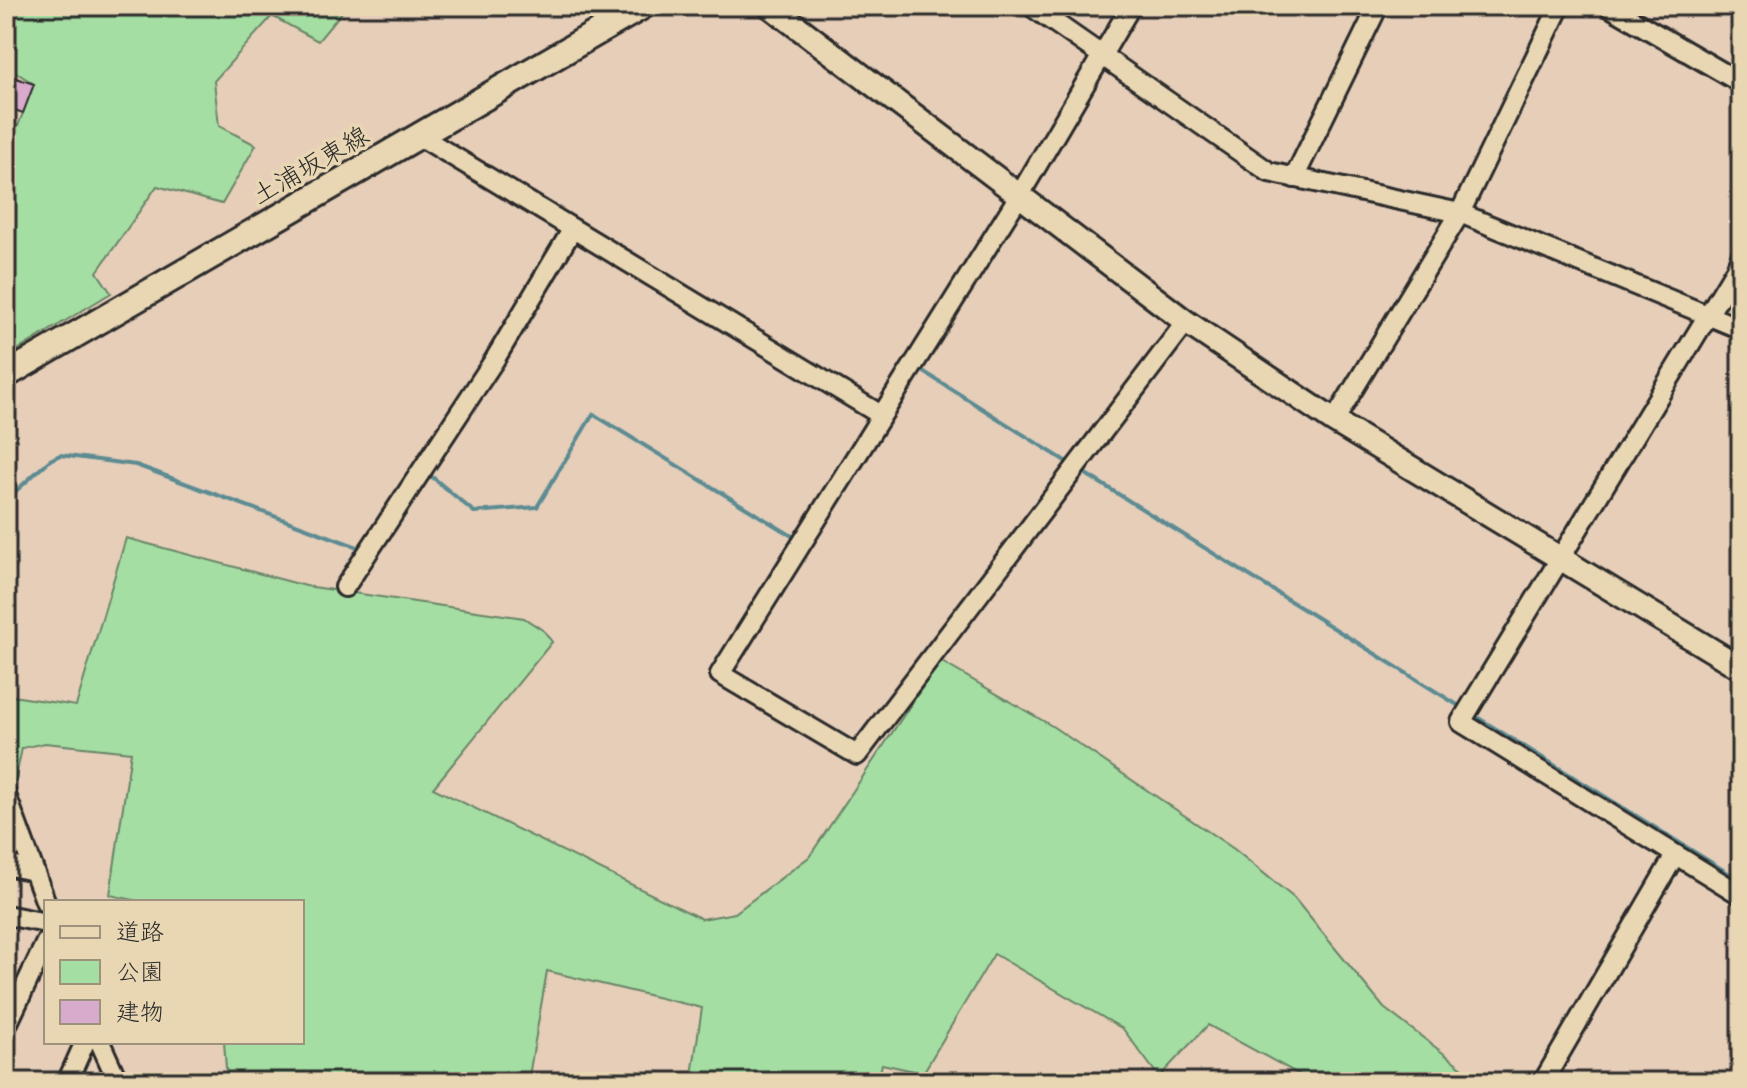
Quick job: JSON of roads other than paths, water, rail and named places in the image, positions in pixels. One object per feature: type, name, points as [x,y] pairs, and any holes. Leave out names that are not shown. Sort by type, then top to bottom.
[{"type":"main road","name":"土浦坂東線","points":[[6,375],[643,6]]},
{"type":"street","points":[[770,6],[1186,322],[1334,421],[1740,666]]},
{"type":"street","points":[[1031,6],[1269,172],[1460,213],[1741,329]]},
{"type":"street","points":[[1131,6],[1019,196],[720,674],[857,755],[1186,322]]},
{"type":"street","points":[[1294,178],[1378,6]]},
{"type":"street","points":[[1334,421],[1460,213],[1560,6]]},
{"type":"street","points":[[1608,6],[1741,83]]},
{"type":"street","points":[[418,135],[881,415]]},
{"type":"street","points":[[345,587],[495,359],[572,230]]},
{"type":"street","points":[[1741,256],[1461,722],[1741,895]]},
{"type":"street","points":[[6,795],[45,900]]},
{"type":"street","points":[[1543,1082],[1675,855]]},
{"type":"street","points":[[6,865],[34,871]]},
{"type":"street","points":[[6,915],[44,923]]},
{"type":"street","points":[[6,1027],[44,946]]},
{"type":"street","points":[[67,1082],[84,1044]]},
{"type":"street","points":[[101,1044],[118,1082]]},
{"type":"waterway","points":[[860,467],[921,370],[1070,464]]},
{"type":"waterway","points":[[420,490],[430,475],[474,512],[537,507],[593,414],[797,539]]},
{"type":"waterway","points":[[6,500],[50,460],[60,455],[136,465],[363,549]]},
{"type":"waterway","points":[[1081,471],[1464,709]]},
{"type":"waterway","points":[[1472,714],[1741,881]]}]
